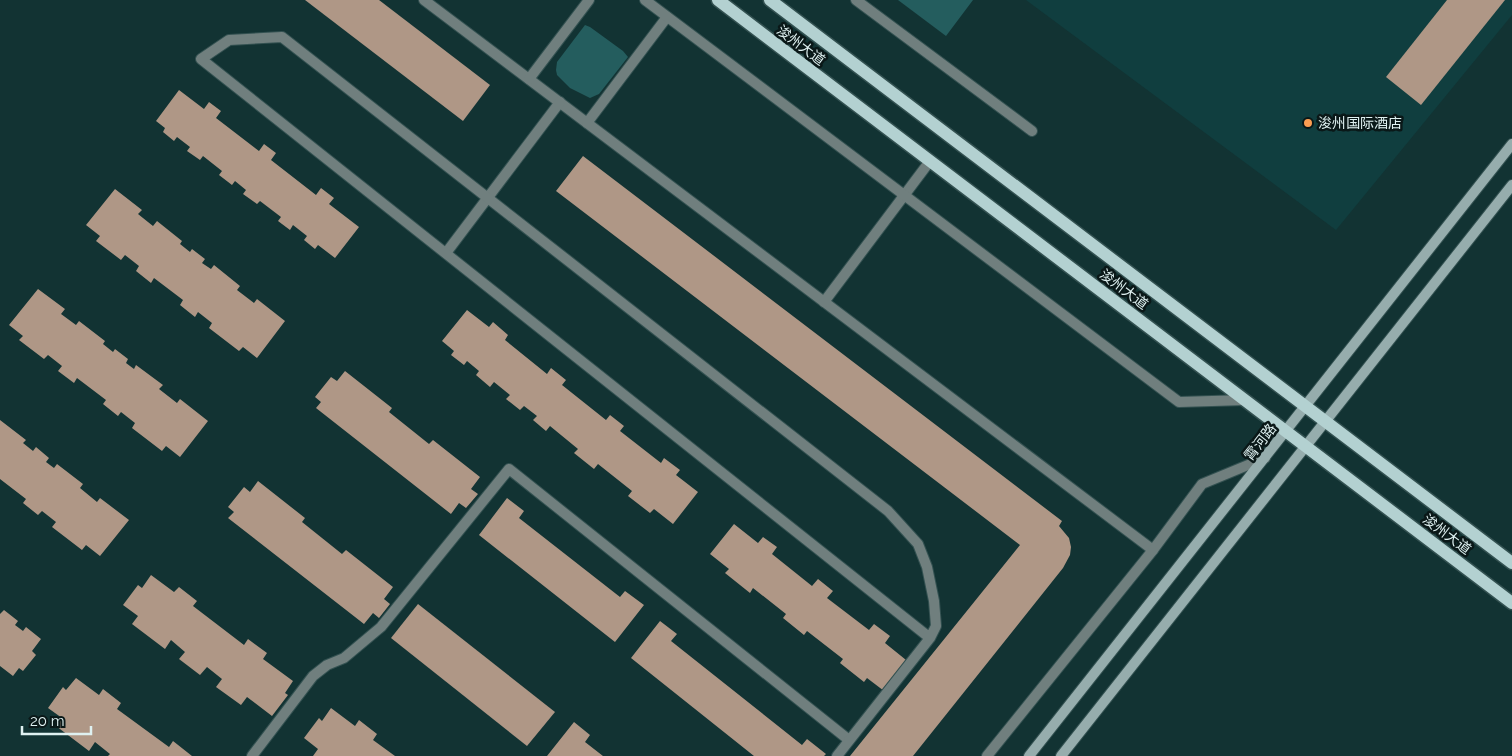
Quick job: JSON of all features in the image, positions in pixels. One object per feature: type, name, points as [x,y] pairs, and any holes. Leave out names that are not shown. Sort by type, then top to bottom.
[{"type":"main road","name":"浚州大道","points":[[718,0],[1512,603]]},
{"type":"main road","name":"浚州大道","points":[[770,0],[1512,563]]},
{"type":"street","points":[[424,0],[1153,550]]},
{"type":"street","points":[[529,79],[589,0]]},
{"type":"street","points":[[645,0],[1179,402],[1245,400]]},
{"type":"street","points":[[856,0],[1032,131]]},
{"type":"street","points":[[587,123],[668,17]]},
{"type":"street","points":[[836,756],[930,638],[936,626],[934,602],[927,567],[918,544],[888,511],[282,37],[229,40],[201,59],[930,638]]},
{"type":"street","points":[[446,253],[560,102]]},
{"type":"street","name":"霄河路","points":[[1029,756],[1512,144]]},
{"type":"street","points":[[824,302],[930,161]]},
{"type":"street","points":[[1061,756],[1512,186]]},
{"type":"street","points":[[987,756],[1153,550],[1202,484],[1265,458]]},
{"type":"street","points":[[252,756],[313,676],[327,665],[344,658],[381,627],[509,469],[849,740]]},
{"type":"shaded area","points":[[898,0],[973,0],[946,36]]},
{"type":"shaded area","name":"浚州国际酒店","points":[[1026,0],[1512,0],[1512,15],[1336,230]]},
{"type":"shaded area","points":[[585,25],[623,51],[628,57],[599,94],[590,98],[570,88],[557,75],[556,70],[557,62]]},
{"type":"building","points":[[305,0],[379,0],[490,85],[463,121]]},
{"type":"building","points":[[1447,0],[1505,0],[1421,105],[1386,77]]},
{"type":"building","points":[[179,90],[204,109],[209,102],[221,111],[216,118],[259,151],[264,144],[276,153],[271,160],[316,195],[321,188],[334,198],[329,204],[359,227],[335,258],[318,245],[315,249],[304,240],[307,236],[293,225],[290,230],[278,221],[281,217],[260,201],[257,204],[243,194],[246,190],[235,181],[232,185],[219,175],[222,171],[203,156],[200,160],[187,151],[190,147],[177,137],[174,141],[163,132],[165,128],[156,121]]},
{"type":"building","points":[[583,156],[1062,521],[1059,526],[1069,538],[1071,547],[1070,555],[1063,568],[913,756],[850,756],[1020,545],[556,191]]},
{"type":"building","points":[[115,189],[142,210],[138,214],[153,226],[157,221],[182,241],[180,244],[190,252],[192,249],[205,259],[202,263],[211,269],[214,265],[240,286],[237,290],[254,303],[257,299],[285,321],[257,358],[243,347],[239,351],[209,328],[212,323],[198,312],[195,317],[180,305],[183,300],[154,278],[151,283],[136,271],[139,266],[125,255],[121,260],[96,241],[100,236],[86,225]]},
{"type":"building","points":[[38,289],[65,309],[61,314],[76,325],[79,321],[105,341],[103,344],[113,352],[115,349],[128,359],[126,363],[134,369],[136,365],[163,385],[159,389],[177,403],[180,399],[208,421],[180,457],[166,446],[162,451],[132,428],[135,423],[121,412],[118,416],[103,404],[106,400],[77,378],[74,383],[58,371],[62,366],[48,355],[44,359],[19,340],[23,336],[9,325]]},
{"type":"building","points":[[467,310],[489,327],[493,322],[508,335],[505,340],[547,374],[551,368],[566,380],[562,385],[606,420],[610,415],[624,426],[620,431],[661,463],[664,458],[680,470],[676,475],[698,492],[673,524],[654,509],[650,513],[628,496],[632,491],[598,464],[594,469],[574,453],[578,449],[550,426],[546,431],[533,420],[537,416],[524,406],[520,410],[506,399],[510,395],[494,382],[490,387],[476,375],[479,371],[467,361],[464,365],[451,355],[454,351],[442,341]]},
{"type":"building","points":[[345,371],[392,408],[389,412],[429,444],[433,440],[480,477],[471,489],[478,494],[466,508],[459,503],[451,514],[316,408],[321,402],[315,397],[331,377],[337,381]]},
{"type":"building","points":[[0,420],[26,440],[23,443],[33,451],[36,447],[49,458],[46,462],[54,468],[57,464],[83,484],[80,488],[97,502],[100,498],[129,520],[100,556],[86,545],[82,550],[52,527],[56,522],[42,511],[38,515],[23,503],[26,499],[0,479]]},
{"type":"building","points":[[258,481],[305,518],[302,522],[342,554],[346,550],[393,587],[384,599],[390,604],[379,618],[373,613],[364,624],[228,518],[234,512],[228,507],[244,487],[250,492]]},
{"type":"building","points":[[507,498],[524,511],[519,518],[620,597],[625,591],[644,605],[615,642],[479,535]]},
{"type":"building","points":[[734,524],[758,543],[763,537],[777,547],[772,554],[812,586],[818,579],[833,591],[827,598],[869,630],[874,624],[890,636],[885,643],[911,664],[888,694],[867,678],[864,682],[840,663],[843,659],[807,631],[804,635],[783,618],[786,614],[753,588],[750,593],[725,573],[729,569],[710,554]]},
{"type":"building","points":[[151,575],[174,592],[179,587],[197,601],[193,606],[244,645],[248,639],[267,653],[263,659],[293,681],[285,693],[288,695],[272,716],[247,697],[241,705],[216,687],[222,679],[207,667],[200,675],[179,659],[185,652],[171,640],[165,649],[132,624],[138,616],[123,605],[138,585],[142,588]]},
{"type":"building","points":[[418,604],[555,712],[527,746],[391,638]]},
{"type":"building","points":[[4,610],[18,621],[15,625],[23,631],[26,627],[41,639],[32,651],[36,655],[23,671],[19,668],[13,676],[0,666],[0,614]]},
{"type":"building","points":[[660,621],[677,634],[671,641],[802,745],[807,739],[826,754],[824,756],[754,756],[631,658]]},
{"type":"building","points":[[76,678],[99,695],[103,689],[121,703],[117,709],[169,747],[173,741],[192,756],[108,756],[110,754],[95,742],[89,751],[56,726],[62,718],[48,708],[63,687],[66,690]]},
{"type":"building","points":[[331,708],[355,726],[359,720],[377,734],[373,740],[395,756],[313,756],[318,749],[304,738],[319,718],[322,721]]},
{"type":"building","points":[[574,722],[590,735],[585,742],[603,756],[547,756]]},
{"type":"place","name":"浚州国际酒店","points":[[1308,123]]}]
